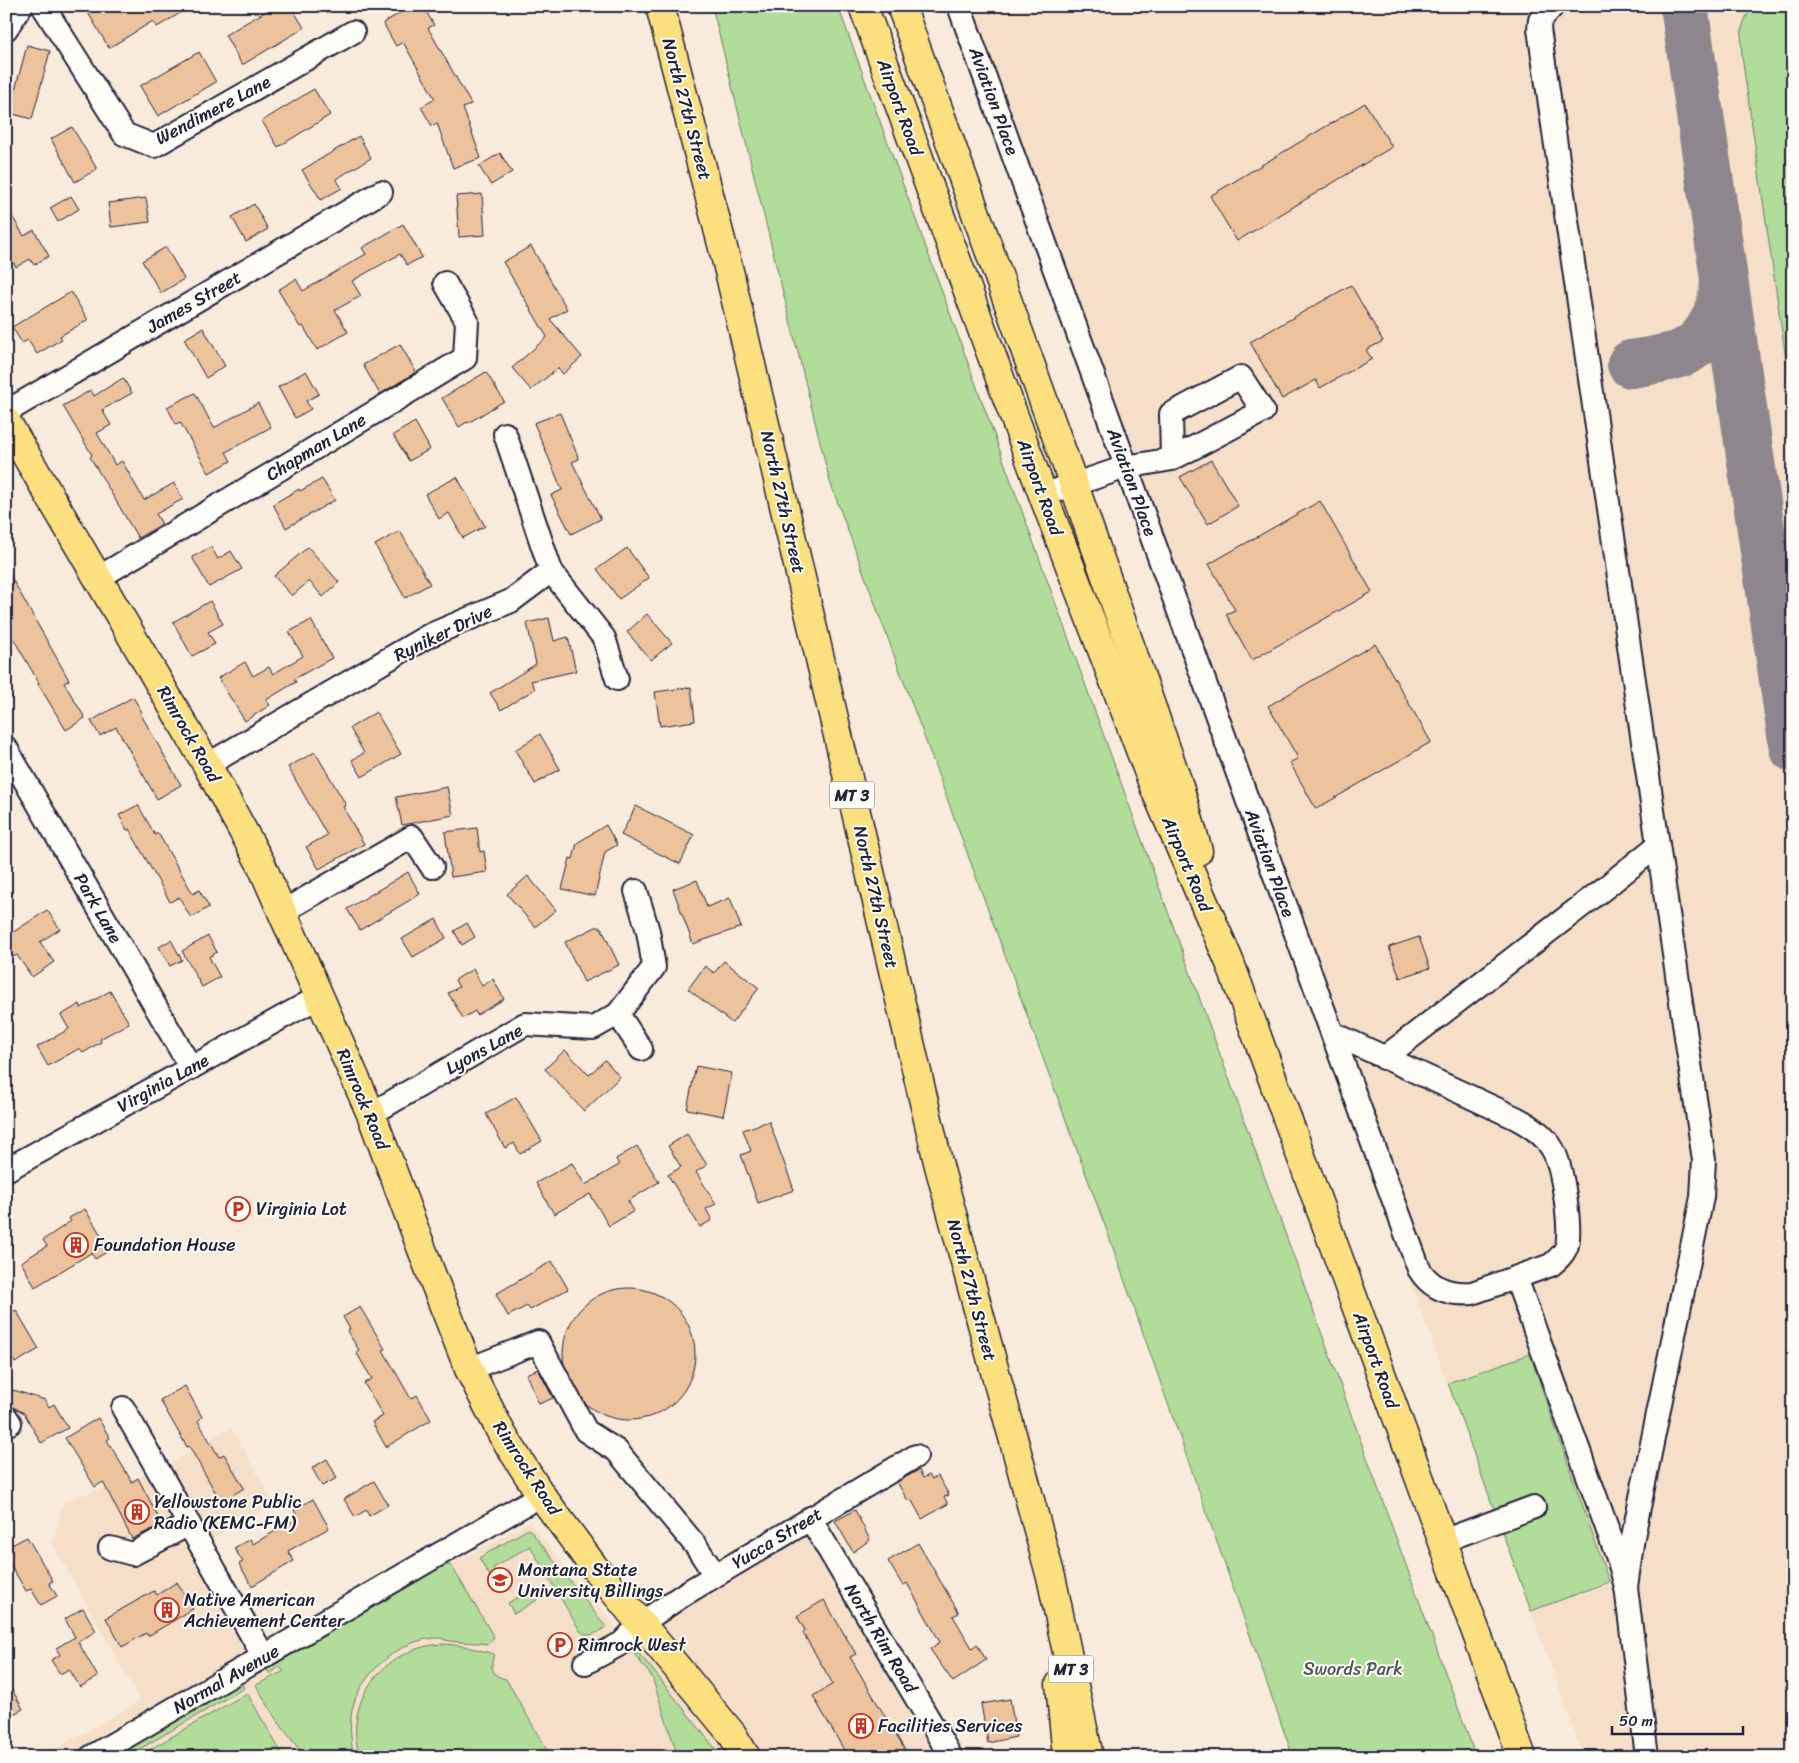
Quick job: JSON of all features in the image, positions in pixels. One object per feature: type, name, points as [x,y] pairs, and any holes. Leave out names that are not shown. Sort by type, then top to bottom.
[{"type":"main road","name":"North 27th Street","points":[[660,6],[729,271],[939,1166],[1052,1581],[1089,1757]]},
{"type":"main road","name":"Airport Road","points":[[863,6],[1043,495],[1155,789],[1230,963],[1522,1757]]},
{"type":"main road","name":"Airport Road","points":[[901,6],[1074,485],[1177,780],[1230,963]]},
{"type":"main road","name":"Rimrock Road","points":[[6,420],[207,765],[261,864],[370,1114],[469,1369],[502,1434],[541,1495],[594,1567],[732,1734],[746,1757]]},
{"type":"main road","points":[[1052,1581],[1062,1722],[1067,1757]]},
{"type":"street","points":[[6,29],[21,6]]},
{"type":"street","name":"Wendimere Lane","points":[[43,6],[124,134],[154,146],[353,32]]},
{"type":"street","name":"Aviation Place","points":[[959,6],[1304,958],[1419,1269],[1426,1280],[1447,1291],[1460,1294],[1472,1293],[1516,1278],[1551,1265],[1560,1258],[1566,1249],[1569,1239],[1569,1224],[1558,1162],[1554,1150],[1539,1132],[1528,1125],[1332,1033]]},
{"type":"street","points":[[1553,6],[1540,20],[1538,29],[1590,370],[1704,1160],[1702,1197],[1633,1537],[1626,1587]]},
{"type":"street","name":"James Street","points":[[6,412],[381,192]]},
{"type":"street","name":"Chapman Lane","points":[[98,578],[465,358],[467,322],[446,283]]},
{"type":"street","points":[[505,434],[551,571],[604,638],[617,679]]},
{"type":"street","points":[[1043,495],[1126,467],[1172,459]]},
{"type":"street","name":"Ryniker Drive","points":[[207,765],[428,636],[511,601],[551,571]]},
{"type":"street","name":"Park Lane","points":[[6,748],[191,1068]]},
{"type":"street","points":[[282,912],[412,837],[432,867]]},
{"type":"street","points":[[1384,1058],[1606,888],[1658,845]]},
{"type":"street","name":"Lyons Lane","points":[[370,1114],[525,1024],[594,1028],[618,1014],[654,967],[648,931],[636,891]]},
{"type":"street","name":"Virginia Lane","points":[[6,1170],[319,997]]},
{"type":"street","points":[[618,1014],[641,1049]]},
{"type":"street","points":[[1516,1278],[1626,1587],[1647,1757]]},
{"type":"street","points":[[469,1369],[538,1342],[586,1431],[617,1451],[696,1546],[715,1575]]},
{"type":"street","points":[[123,1408],[264,1657]]},
{"type":"street","name":"Yucca Street","points":[[585,1663],[622,1642],[640,1624],[715,1575],[916,1456]]},
{"type":"street","name":"Normal Avenue","points":[[91,1757],[541,1495]]},
{"type":"street","points":[[1443,1541],[1534,1507]]},
{"type":"street","name":"North Rim Road","points":[[810,1518],[951,1757]]},
{"type":"street","points":[[110,1548],[133,1554],[188,1524]]},
{"type":"shaded area","points":[[948,6],[1793,6],[1793,1757],[1584,1757],[1008,180]]},
{"type":"shaded area","name":"Montana State University Billings","points":[[231,1427],[274,1503],[201,1546],[264,1657],[342,1625],[529,1522],[630,1645],[810,1518],[949,1757],[42,1757],[140,1700],[52,1543],[64,1501],[159,1471]]},
{"type":"green space","name":"Swords Park","points":[[712,6],[838,6],[1476,1757],[1293,1757],[1108,1234],[830,482]]},
{"type":"green space","points":[[1755,6],[1793,6],[1793,408],[1742,56],[1742,29],[1746,17]]},
{"type":"green space","points":[[1530,1354],[1609,1582],[1531,1611],[1448,1383]]},
{"type":"green space","points":[[528,1529],[606,1627],[590,1635],[580,1631],[530,1546],[493,1568],[498,1581],[496,1583],[493,1581],[479,1558]]},
{"type":"green space","points":[[444,1565],[451,1565],[494,1637],[488,1644],[449,1641],[439,1638],[425,1639],[397,1651],[384,1660],[373,1672],[363,1684],[356,1697],[351,1722],[351,1740],[354,1757],[305,1757],[276,1719],[256,1685],[284,1671],[279,1667],[270,1674],[266,1669]]},
{"type":"green space","points":[[530,1590],[537,1600],[514,1614],[508,1603]]},
{"type":"green space","points":[[445,1644],[464,1646],[494,1654],[493,1670],[497,1676],[506,1679],[551,1757],[360,1757],[356,1736],[357,1715],[363,1696],[374,1679],[388,1665],[405,1654],[424,1647]]},
{"type":"green space","points":[[632,1651],[636,1651],[648,1664],[722,1757],[678,1757],[652,1677]]},
{"type":"green space","points":[[241,1683],[244,1688],[126,1757],[114,1757]]},
{"type":"green space","points":[[247,1693],[284,1757],[137,1757]]},
{"type":"building","points":[[84,6],[192,6],[157,27],[153,21],[109,48]]},
{"type":"building","points":[[275,6],[291,6],[304,28],[242,65],[225,35]]},
{"type":"building","points":[[412,6],[423,6],[434,25],[428,28],[471,104],[463,108],[481,158],[453,168],[437,123],[432,126],[421,107],[435,99],[403,42],[396,46],[383,23]]},
{"type":"building","points":[[27,45],[50,51],[32,119],[9,113]]},
{"type":"building","points":[[199,52],[216,82],[158,116],[140,86]]},
{"type":"building","points":[[314,89],[330,115],[278,147],[262,121]]},
{"type":"building","points":[[1365,103],[1392,147],[1237,241],[1210,196]]},
{"type":"building","points":[[72,127],[97,169],[75,182],[51,139]]},
{"type":"building","points":[[359,136],[371,158],[336,179],[342,188],[321,200],[302,170]]},
{"type":"building","points":[[500,153],[512,172],[491,185],[479,166]]},
{"type":"building","points":[[482,194],[485,235],[459,237],[456,196]]},
{"type":"building","points":[[71,196],[79,209],[58,222],[50,208]]},
{"type":"building","points":[[146,198],[150,222],[111,227],[108,203]]},
{"type":"building","points":[[254,204],[268,229],[246,242],[232,217]]},
{"type":"building","points":[[6,206],[24,236],[34,230],[49,256],[34,265],[30,259],[16,267],[6,251]]},
{"type":"building","points":[[403,224],[422,257],[407,265],[400,254],[352,281],[361,296],[335,310],[348,332],[317,350],[303,326],[300,327],[278,290],[296,279],[303,291],[366,254],[362,248]]},
{"type":"building","points":[[531,246],[567,309],[550,319],[582,357],[563,374],[558,368],[531,390],[512,368],[547,337],[503,262]]},
{"type":"building","points":[[166,247],[184,279],[161,293],[142,261]]},
{"type":"building","points":[[1351,285],[1383,341],[1366,350],[1372,359],[1320,388],[1316,380],[1282,399],[1250,342]]},
{"type":"building","points":[[71,292],[88,320],[60,336],[62,339],[37,354],[28,340],[22,343],[12,327]]},
{"type":"building","points":[[203,328],[225,366],[206,378],[184,339]]},
{"type":"building","points":[[400,344],[416,372],[380,394],[363,365]]},
{"type":"building","points":[[306,371],[319,394],[306,401],[311,409],[295,418],[278,387]]},
{"type":"building","points":[[486,372],[504,401],[459,427],[442,398]]},
{"type":"building","points":[[123,378],[132,393],[102,410],[111,425],[97,433],[115,465],[122,461],[144,500],[174,483],[183,499],[156,514],[162,524],[138,538],[90,457],[92,455],[63,406],[91,390],[94,396]]},
{"type":"building","points":[[195,393],[214,428],[258,403],[271,427],[226,452],[231,461],[209,473],[180,422],[176,424],[167,407]]},
{"type":"building","points":[[560,413],[579,459],[572,462],[601,519],[571,534],[551,495],[562,490],[534,423]]},
{"type":"building","points":[[415,422],[430,449],[409,461],[393,435]]},
{"type":"building","points":[[1211,460],[1238,506],[1208,524],[1180,477]]},
{"type":"building","points":[[457,477],[485,526],[463,538],[449,513],[439,519],[425,494]]},
{"type":"building","points":[[322,479],[335,500],[286,528],[273,504],[299,489],[300,491]]},
{"type":"building","points":[[1320,501],[1372,592],[1252,660],[1226,614],[1235,610],[1209,564]]},
{"type":"building","points":[[400,531],[430,584],[405,598],[375,545]]},
{"type":"building","points":[[211,547],[218,559],[231,551],[242,569],[209,587],[192,557]]},
{"type":"building","points":[[308,547],[339,582],[323,597],[309,581],[292,596],[274,576]]},
{"type":"building","points":[[627,548],[649,578],[619,599],[597,569]]},
{"type":"building","points":[[6,568],[69,680],[64,683],[85,718],[66,730],[6,626]]},
{"type":"building","points":[[210,601],[223,624],[208,632],[215,644],[192,656],[173,622]]},
{"type":"building","points":[[647,614],[672,643],[651,660],[627,632]]},
{"type":"building","points":[[549,618],[554,641],[568,637],[576,671],[531,681],[535,689],[501,710],[490,693],[536,664],[527,623]]},
{"type":"building","points":[[311,620],[332,658],[294,679],[296,682],[266,700],[270,705],[245,721],[218,678],[245,662],[253,676],[269,667],[273,674],[303,656],[289,632]]},
{"type":"building","points":[[1375,644],[1431,742],[1316,809],[1290,763],[1298,758],[1268,706]]},
{"type":"building","points":[[691,687],[695,721],[660,726],[655,692]]},
{"type":"building","points":[[133,697],[142,712],[140,713],[181,785],[157,799],[116,727],[100,736],[91,721]]},
{"type":"building","points":[[376,712],[401,754],[362,777],[352,760],[364,753],[350,728]]},
{"type":"building","points":[[540,734],[560,769],[535,784],[515,750]]},
{"type":"building","points":[[315,752],[346,805],[343,807],[364,844],[319,869],[306,847],[327,835],[288,767]]},
{"type":"building","points":[[447,787],[453,815],[402,825],[396,797]]},
{"type":"building","points":[[138,805],[155,835],[158,833],[193,894],[199,890],[209,907],[191,918],[179,897],[170,902],[129,829],[127,830],[119,815]]},
{"type":"building","points":[[636,806],[694,835],[680,864],[621,835]]},
{"type":"building","points":[[606,825],[617,845],[605,852],[595,896],[562,889],[570,858],[573,859],[577,843]]},
{"type":"building","points":[[477,828],[480,852],[484,851],[487,872],[451,877],[445,832]]},
{"type":"building","points":[[408,872],[420,894],[360,930],[347,909]]},
{"type":"building","points":[[528,876],[556,910],[535,927],[507,894]]},
{"type":"building","points":[[697,880],[707,907],[730,898],[741,927],[693,944],[673,889]]},
{"type":"building","points":[[47,910],[60,929],[40,942],[54,962],[32,977],[17,955],[13,957],[6,948],[6,937]]},
{"type":"building","points":[[436,919],[446,938],[413,957],[402,939]]},
{"type":"building","points":[[467,923],[475,937],[462,945],[454,931]]},
{"type":"building","points":[[596,927],[601,927],[619,965],[584,982],[565,942]]},
{"type":"building","points":[[208,936],[217,952],[209,957],[220,977],[202,987],[182,951]]},
{"type":"building","points":[[1419,937],[1430,968],[1400,978],[1389,947]]},
{"type":"building","points":[[171,940],[182,960],[170,966],[159,947]]},
{"type":"building","points":[[724,961],[759,988],[732,1023],[688,989],[705,966],[714,973]]},
{"type":"building","points":[[473,969],[482,986],[493,979],[504,999],[477,1015],[475,1011],[463,1018],[448,993],[459,987],[455,980]]},
{"type":"building","points":[[110,991],[129,1023],[100,1039],[101,1042],[83,1053],[80,1048],[48,1066],[37,1047],[69,1029],[61,1015],[80,1004],[81,1008]]},
{"type":"building","points":[[565,1050],[589,1075],[605,1060],[620,1077],[584,1111],[545,1069]]},
{"type":"building","points":[[696,1066],[732,1073],[723,1116],[687,1109]]},
{"type":"building","points":[[516,1097],[542,1141],[520,1154],[514,1143],[505,1148],[486,1114]]},
{"type":"building","points":[[769,1121],[794,1190],[758,1203],[741,1155],[751,1151],[743,1130]]},
{"type":"building","points":[[687,1134],[707,1165],[696,1172],[716,1204],[706,1209],[712,1220],[700,1227],[668,1175],[681,1167],[668,1146]]},
{"type":"building","points":[[637,1146],[659,1182],[628,1201],[634,1211],[609,1226],[590,1194],[554,1214],[536,1183],[572,1163],[585,1185],[619,1165],[616,1159]]},
{"type":"building","name":"Foundation House","points":[[85,1209],[110,1250],[95,1259],[91,1253],[35,1287],[21,1262],[47,1246],[43,1240],[71,1221],[69,1218]]},
{"type":"building","points":[[552,1261],[568,1289],[530,1310],[527,1306],[508,1316],[496,1294]]},
{"type":"building","points":[[629,1288],[654,1293],[665,1299],[675,1308],[684,1318],[690,1329],[695,1354],[690,1379],[684,1390],[675,1400],[665,1409],[654,1415],[629,1420],[604,1415],[593,1409],[583,1400],[574,1390],[568,1379],[563,1354],[568,1329],[574,1318],[583,1308],[593,1299],[604,1293]]},
{"type":"building","points":[[360,1307],[385,1349],[383,1350],[411,1399],[417,1395],[431,1420],[386,1447],[372,1422],[383,1416],[364,1383],[372,1379],[356,1352],[359,1350],[347,1331],[350,1329],[343,1317]]},
{"type":"building","points":[[16,1310],[39,1349],[15,1363],[6,1347],[6,1315]]},
{"type":"building","points":[[538,1369],[553,1398],[539,1404],[526,1374]]},
{"type":"building","points":[[185,1386],[202,1417],[198,1421],[219,1457],[224,1454],[244,1488],[221,1502],[160,1400]]},
{"type":"building","points":[[13,1390],[45,1400],[49,1407],[54,1404],[68,1428],[41,1443],[24,1413],[8,1404]]},
{"type":"building","points":[[98,1418],[110,1438],[107,1440],[132,1482],[138,1478],[162,1524],[132,1539],[103,1482],[95,1487],[65,1438]]},
{"type":"building","points":[[327,1459],[337,1478],[322,1486],[312,1468]]},
{"type":"building","points":[[919,1470],[923,1478],[929,1475],[932,1479],[938,1476],[949,1495],[944,1497],[948,1504],[922,1519],[911,1499],[908,1501],[897,1482]]},
{"type":"building","points":[[374,1481],[388,1505],[369,1516],[366,1510],[355,1517],[344,1499]]},
{"type":"building","points":[[313,1499],[329,1528],[288,1551],[294,1561],[252,1586],[239,1564],[243,1562],[234,1548],[250,1539],[253,1544],[298,1518],[294,1510]]},
{"type":"building","points":[[855,1510],[870,1540],[853,1552],[835,1521]]},
{"type":"building","points":[[27,1537],[53,1581],[49,1583],[57,1596],[41,1605],[31,1589],[26,1591],[6,1557],[6,1548]]},
{"type":"building","points":[[918,1543],[959,1613],[953,1616],[972,1648],[977,1644],[986,1660],[953,1682],[930,1649],[940,1642],[907,1583],[903,1586],[888,1561]]},
{"type":"building","points":[[177,1582],[193,1609],[148,1636],[146,1633],[122,1647],[106,1618],[154,1591],[157,1595]]},
{"type":"building","name":"Facilities Services","points":[[824,1600],[856,1654],[850,1657],[909,1757],[848,1757],[813,1696],[833,1684],[803,1633],[805,1630],[797,1616]]},
{"type":"building","points":[[83,1608],[96,1631],[78,1642],[98,1677],[80,1687],[69,1669],[60,1674],[51,1660],[60,1655],[56,1648],[75,1637],[65,1619]]},
{"type":"building","points":[[6,1679],[23,1709],[6,1718]]},
{"type":"building","points":[[1010,1699],[1016,1737],[988,1743],[981,1704]]},
{"type":"taxiway","points":[[1684,6],[1793,748]]},
{"type":"taxiway","points":[[1631,364],[1658,360],[1684,352],[1701,340],[1713,322],[1721,302],[1724,281]]},
{"type":"place","name":"Virginia Lot","points":[[238,1209]]},
{"type":"place","name":"Foundation House","points":[[76,1245]]},
{"type":"place","name":"Yellowstone Public Radio (KEMC-FM)","points":[[137,1512]]},
{"type":"place","name":"Montana State University Billings","points":[[500,1580]]},
{"type":"place","name":"Native American Achievement Center","points":[[167,1610]]},
{"type":"place","name":"Rimrock West","points":[[560,1645]]},
{"type":"place","name":"Facilities Services","points":[[861,1726]]}]
